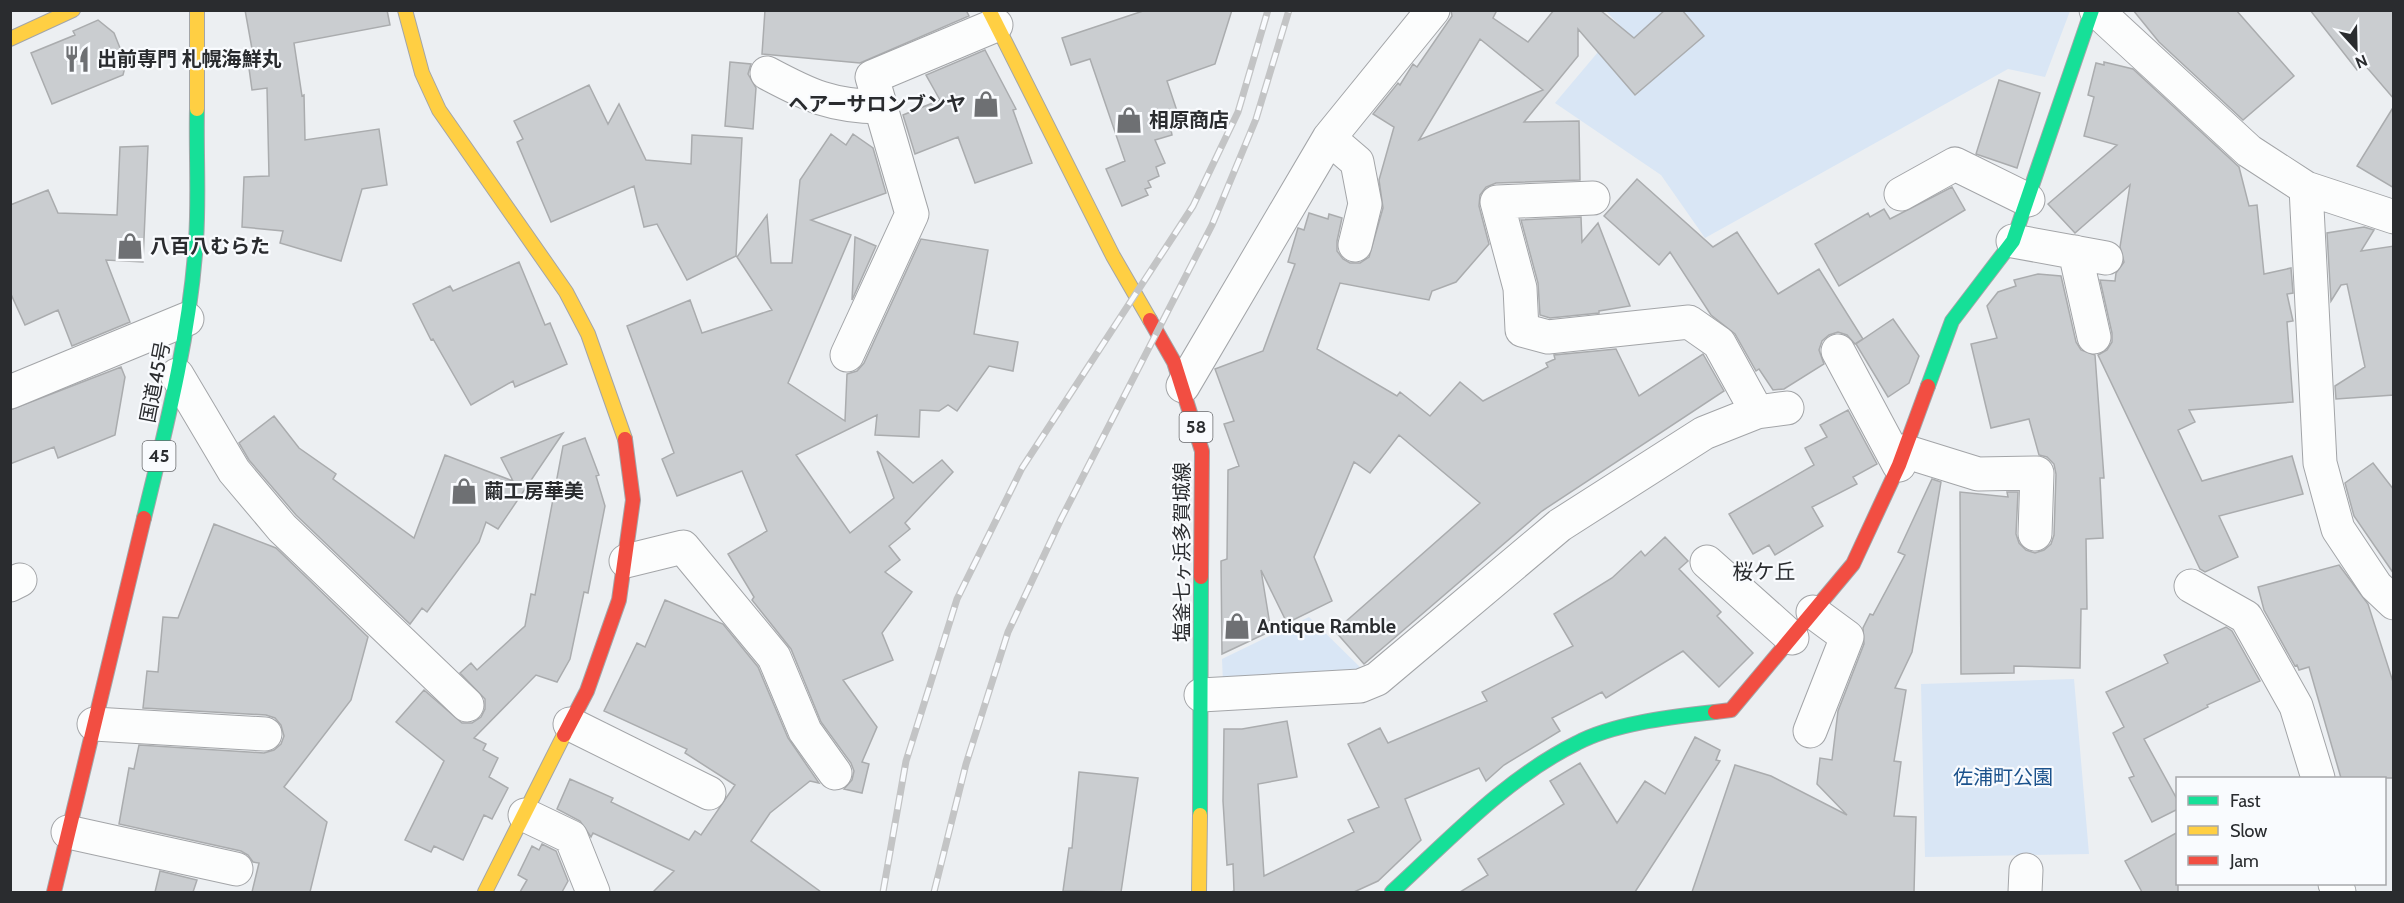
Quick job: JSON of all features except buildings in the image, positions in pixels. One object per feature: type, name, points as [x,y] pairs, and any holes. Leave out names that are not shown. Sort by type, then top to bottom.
[{"type":"main road","points":[[10,39],[73,10]]},
{"type":"main road","name":"国道45号","points":[[54,892],[177,375],[187,319],[196,242],[197,10]]},
{"type":"main road","points":[[405,10],[422,73],[439,110],[566,292],[588,334],[624,433],[633,500],[619,600],[587,691],[486,892]]},
{"type":"main road","points":[[1392,892],[1514,781],[1578,742],[1650,720],[1731,710],[1853,564],[1901,458],[1952,321],[2013,241],[2094,10]]},
{"type":"main road","name":"塩釜七ヶ浜多賀城線","points":[[992,18],[1113,256],[1174,362],[1202,451],[1199,892]]},
{"type":"street","points":[[1183,386],[1329,138],[1433,10]]},
{"type":"street","points":[[2094,10],[2249,151],[2306,188],[2394,217]]},
{"type":"street","points":[[847,355],[912,214],[872,77],[992,18]]},
{"type":"street","points":[[767,73],[811,96],[847,107],[881,107]]},
{"type":"street","points":[[1329,138],[1357,162],[1365,204],[1355,245]]},
{"type":"street","points":[[1901,194],[1955,164],[2028,200]]},
{"type":"street","points":[[2306,188],[2320,462],[2338,529],[2376,586],[2394,603]]},
{"type":"street","points":[[1201,695],[1360,686],[1377,680],[1560,525],[1704,433],[1772,410],[1719,343],[1689,322],[1548,337],[1522,330],[1520,288],[1497,202],[1593,198]]},
{"type":"street","points":[[2013,241],[2090,255],[2094,337]]},
{"type":"street","points":[[10,392],[187,319]]},
{"type":"street","points":[[1838,351],[1901,458],[1978,474],[2037,473],[2035,534]]},
{"type":"street","points":[[177,375],[234,471],[282,528],[467,705]]},
{"type":"street","points":[[626,561],[683,548],[774,657],[805,731],[835,773]]},
{"type":"street","points":[[1707,562],[1792,638]]},
{"type":"street","points":[[2190,586],[2246,617],[2296,706],[2318,777]]},
{"type":"street","points":[[1810,731],[1847,637],[1813,612]]},
{"type":"street","points":[[94,724],[265,734]]},
{"type":"street","points":[[570,724],[709,792]]},
{"type":"street","points":[[525,815],[572,837],[592,892]]},
{"type":"street","points":[[68,832],[236,869]]},
{"type":"green space","points":[[1606,11],[2070,11],[2045,77],[2008,69],[1705,238],[1661,175],[1555,103],[1620,26]]},
{"type":"green space","points":[[1309,617],[1364,671],[1223,683],[1222,659]]},
{"type":"green space","name":"佐浦町公園","points":[[2074,679],[2089,854],[1925,857],[1921,684]]},
{"type":"railway","points":[[883,892],[906,761],[957,599],[1022,468],[1193,206],[1238,112],[1268,10]]},
{"type":"railway","points":[[934,892],[966,764],[1008,632],[1061,519],[1212,225],[1256,119],[1289,10]]},
{"type":"traffic: fast","points":[[1928,386],[1952,321],[2013,241],[2092,10]]},
{"type":"traffic: fast","points":[[144,518],[176,381],[193,276],[197,225],[197,109]]},
{"type":"traffic: fast","points":[[1200,815],[1201,577]]},
{"type":"traffic: fast","points":[[1392,892],[1480,811],[1551,757],[1609,730],[1644,722],[1715,712]]},
{"type":"traffic: slow","points":[[10,39],[73,10]]},
{"type":"traffic: slow","points":[[197,10],[197,109]]},
{"type":"traffic: slow","points":[[405,10],[422,73],[439,110],[566,292],[588,334],[625,439]]},
{"type":"traffic: slow","points":[[989,10],[1113,256],[1150,320]]},
{"type":"traffic: slow","points":[[485,892],[564,735]]},
{"type":"traffic: slow","points":[[1199,892],[1200,815]]},
{"type":"traffic: jam","points":[[1150,320],[1174,362],[1202,451],[1201,577]]},
{"type":"traffic: jam","points":[[1715,712],[1731,710],[1853,564],[1899,465],[1928,386]]},
{"type":"traffic: jam","points":[[564,735],[587,691],[619,600],[633,500],[625,439]]},
{"type":"traffic: jam","points":[[54,892],[144,518]]},
{"type":"place","name":"出前専門 札幌海鮮丸","points":[[77,59]]},
{"type":"place","name":"ヘアーサロンブンヤ","points":[[986,104]]},
{"type":"place","name":"相原商店","points":[[1129,120]]},
{"type":"place","name":"八百八むらた","points":[[130,246]]},
{"type":"place","name":"繭工房華美","points":[[464,491]]},
{"type":"place","name":"Antique Ramble","points":[[1237,626]]},
{"type":"district","name":"桜ケ丘","points":[[1764,572]]}]
